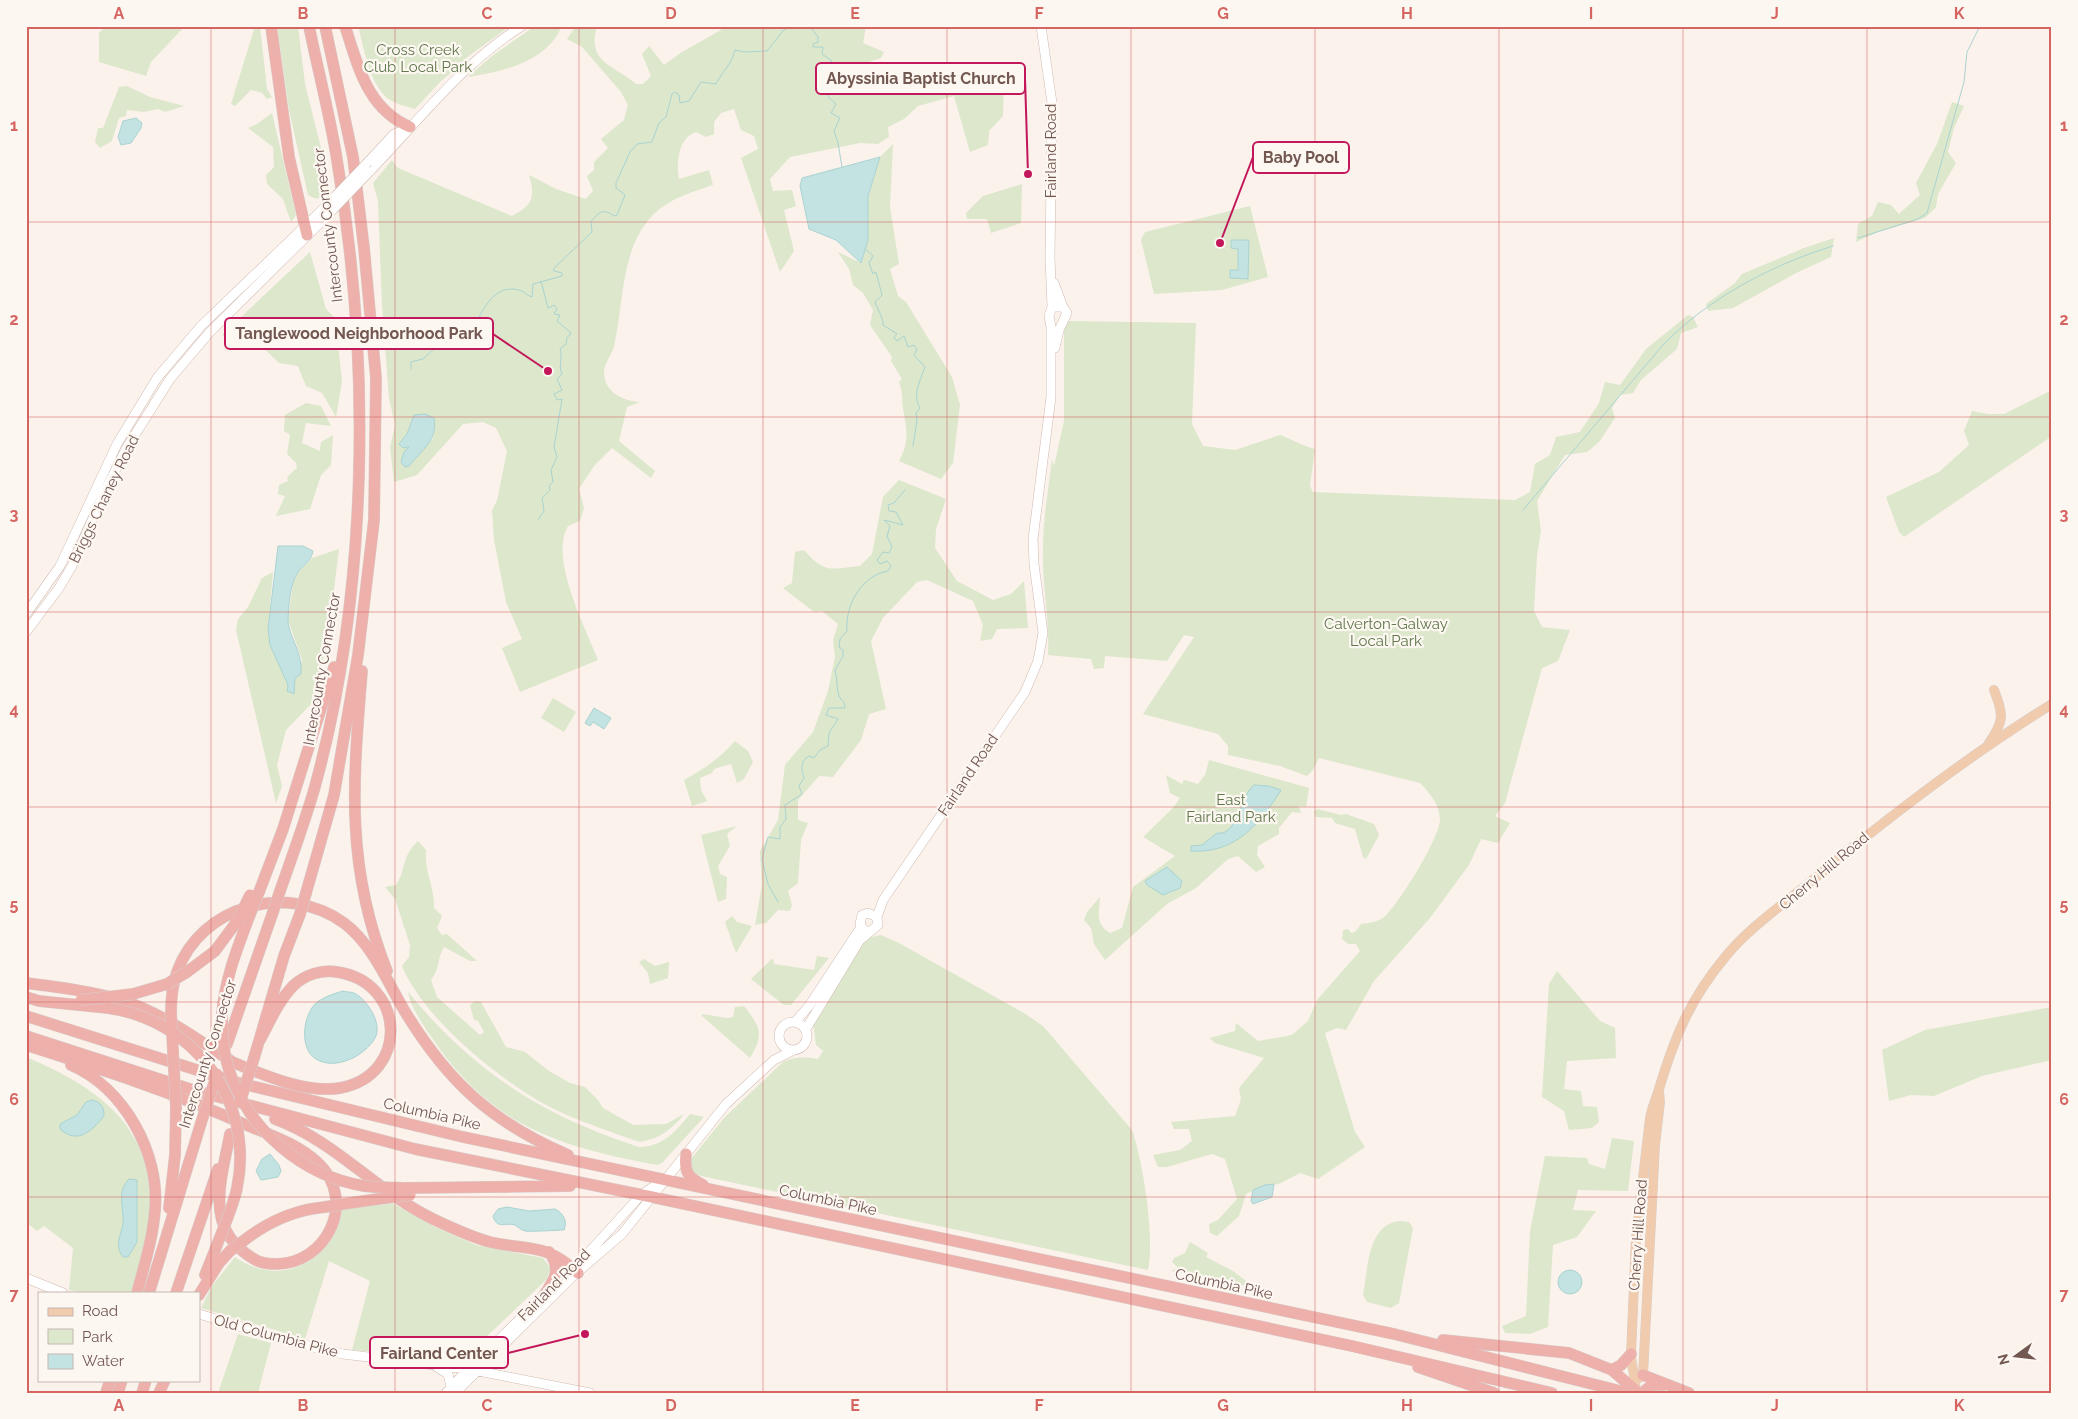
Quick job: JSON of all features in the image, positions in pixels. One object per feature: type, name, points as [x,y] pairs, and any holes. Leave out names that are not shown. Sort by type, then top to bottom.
[{"type":"highway","points":[[271,26],[289,157],[306,230]]},
{"type":"highway","name":"Intercounty Connector","points":[[148,1292],[201,1123],[316,782],[334,703],[346,635],[352,577],[360,379],[337,160],[309,26]]},
{"type":"highway","name":"Intercounty Connector","points":[[176,1292],[230,1134],[284,956],[300,914],[334,795],[358,655],[368,579],[374,520],[376,378],[353,157],[325,26]]},
{"type":"highway","points":[[345,26],[368,91],[387,114],[410,127]]},
{"type":"highway","points":[[368,579],[354,762],[355,832],[362,883],[370,919],[387,969],[410,1020]]},
{"type":"highway","points":[[346,635],[287,813],[243,918],[224,989],[222,1014],[225,1053],[236,1088],[257,1121],[279,1146],[302,1164],[332,1178],[365,1186],[408,1191],[496,1186],[601,1186]]},
{"type":"highway","points":[[153,1277],[170,1205],[175,1155],[176,1108],[171,992],[177,972],[186,954],[204,930],[228,914],[248,906],[273,902],[304,904],[326,912],[354,931],[376,962],[432,1054],[459,1085],[487,1110],[540,1143],[594,1166]]},
{"type":"highway","points":[[28,997],[81,1000],[133,994],[167,984],[188,972],[215,951],[243,918]]},
{"type":"highway","points":[[230,1061],[260,1074],[290,1083],[339,1088],[355,1084],[378,1067],[386,1055],[391,1024],[388,1009],[370,985],[358,977],[332,971],[317,973],[295,984],[284,997],[260,1040]]},
{"type":"highway","points":[[26,983],[80,990],[122,1000],[154,1014],[253,1076],[311,1100]]},
{"type":"highway","points":[[28,997],[39,1001],[108,1008],[138,1016],[179,1036],[196,1051],[210,1068],[232,1108],[240,1150],[239,1173],[234,1200],[200,1292]]},
{"type":"highway","name":"Columbia Pike","points":[[26,1016],[235,1082],[463,1137],[1637,1386]]},
{"type":"highway","points":[[26,1036],[291,1117],[414,1149],[601,1186],[1352,1346],[1552,1393]]},
{"type":"highway","points":[[26,1045],[89,1065],[216,1112],[285,1141],[318,1163],[333,1186],[335,1211],[327,1236],[310,1255],[283,1264],[257,1262],[244,1254],[228,1236],[219,1212],[219,1194],[230,1134]]},
{"type":"highway","points":[[26,1045],[81,1069],[92,1077],[118,1100],[139,1134],[152,1168],[155,1210],[137,1292]]},
{"type":"highway","points":[[166,1080],[181,1090],[285,1123],[314,1137],[367,1178],[432,1218],[488,1242],[548,1251],[575,1271]]},
{"type":"highway","points":[[686,1154],[685,1168],[687,1175],[716,1191]]},
{"type":"highway","points":[[200,1292],[230,1251],[262,1226],[289,1214],[325,1206],[386,1198],[408,1191]]},
{"type":"highway","points":[[542,1298],[556,1278],[557,1272],[554,1259],[548,1251]]},
{"type":"highway","points":[[1394,1334],[1556,1350],[1582,1357],[1612,1370],[1637,1386],[1663,1385],[1688,1393]]},
{"type":"highway","points":[[1352,1346],[1494,1393]]},
{"type":"highway","points":[[1612,1370],[1621,1365],[1631,1354]]},
{"type":"main road","name":"Briggs Chaney Road","points":[[26,614],[60,566],[117,444],[157,378],[201,326],[306,230],[325,218],[450,84],[508,35],[522,26]]},
{"type":"main road","name":"Fairland Road","points":[[1041,26],[1052,103],[1052,307]]},
{"type":"main road","name":"Briggs Chaney Road","points":[[26,632],[59,588],[72,566],[104,493],[126,449],[170,379],[209,333],[394,134],[410,127]]},
{"type":"main road","name":"Fairland Road","points":[[1051,276],[1063,306]]},
{"type":"main road","points":[[1063,306],[1067,313],[1062,322],[1056,323],[1051,320],[1049,313],[1052,307],[1063,306]]},
{"type":"main road","name":"Fairland Road","points":[[873,915],[1024,692],[1038,661],[1040,643],[1029,561],[1029,546],[1033,539],[1051,397],[1051,320]]},
{"type":"main road","name":"Fairland Road","points":[[1040,486],[1044,480],[1055,414],[1055,347],[1062,322]]},
{"type":"main road","points":[[1987,747],[2002,720],[2002,710],[1994,690]]},
{"type":"main road","name":"Cherry Hill Road","points":[[1637,1386],[1631,1370],[1636,1238],[1643,1168],[1653,1102],[1659,1091],[1671,1050],[1687,1014],[1702,988],[1728,953],[1870,832],[1987,747],[2052,704]]},
{"type":"main road","points":[[795,1022],[809,1006],[860,927],[860,918],[873,915],[878,926],[860,940],[806,1029],[806,1042],[801,1048],[792,1050],[781,1043],[779,1036],[782,1028],[789,1022],[795,1022],[806,1029]]},
{"type":"main road","points":[[860,927],[870,932]]},
{"type":"main road","name":"Fairland Road","points":[[774,1060],[781,1043]]},
{"type":"main road","name":"Fairland Road","points":[[451,1391],[478,1371],[647,1196],[664,1181],[726,1104],[774,1060],[792,1050]]},
{"type":"main road","name":"Cherry Hill Road","points":[[1637,1386],[1655,1145],[1660,1102],[1659,1091]]},
{"type":"main road","name":"Fairland Road","points":[[451,1391],[468,1369],[542,1298],[575,1271]]},
{"type":"main road","points":[[26,1278],[61,1292]]},
{"type":"main road","name":"Old Columbia Pike","points":[[202,1315],[292,1342],[343,1354],[468,1369],[590,1393]]},
{"type":"main road","points":[[430,1363],[448,1374],[451,1391]]},
{"type":"green space","points":[[106,26],[185,26],[151,62],[146,76],[99,62],[99,33]]},
{"type":"green space","points":[[255,26],[260,26],[267,89],[272,97],[267,99],[262,93],[251,90],[235,106],[231,104]]},
{"type":"green space","points":[[277,26],[298,26],[305,84],[321,148],[329,191],[319,198],[308,195],[289,110]]},
{"type":"green space","name":"Cross Creek Club Local Park","points":[[358,26],[510,26],[466,58],[467,60],[441,81],[415,109],[393,102],[381,91],[371,74]]},
{"type":"green space","points":[[535,26],[562,26],[555,39],[534,57],[509,68],[468,77],[492,56]]},
{"type":"green space","points":[[576,26],[597,26],[595,48],[599,56],[604,62],[636,84],[643,84],[651,76],[642,54],[649,46],[664,65],[682,52],[721,30],[720,26],[866,26],[863,43],[884,52],[881,58],[863,64],[862,75],[873,84],[897,88],[949,88],[989,73],[1004,80],[1003,116],[989,131],[988,145],[970,152],[954,96],[918,106],[904,119],[888,127],[889,137],[878,144],[860,143],[790,157],[770,179],[773,191],[792,190],[796,206],[784,210],[794,251],[780,272],[741,158],[758,149],[754,136],[741,130],[734,109],[721,113],[714,122],[714,134],[706,137],[696,132],[685,140],[678,159],[679,179],[709,170],[713,185],[697,190],[665,205],[652,216],[642,230],[634,245],[629,261],[614,346],[604,371],[605,381],[612,391],[622,398],[640,402],[627,407],[619,441],[655,471],[651,478],[612,448],[594,466],[579,489],[584,508],[580,521],[568,526],[563,540],[563,556],[571,593],[598,660],[520,692],[502,648],[522,639],[506,602],[494,540],[492,510],[497,501],[507,451],[496,428],[483,422],[463,424],[417,475],[394,482],[390,447],[395,425],[389,398],[382,305],[378,201],[373,183],[392,160],[398,168],[512,216],[524,208],[531,200],[532,189],[529,175],[556,189],[586,199],[593,191],[587,176],[594,170],[594,162],[608,148],[601,139],[624,120],[628,105],[621,92],[582,47],[567,39]],"holes":[[[414,415],[433,438],[409,466],[402,462],[410,446],[399,444],[407,434]]]},
{"type":"green space","points":[[127,86],[150,97],[184,106],[165,112],[158,109],[144,112],[127,110],[126,116],[119,118],[112,141],[100,148],[95,142],[98,128],[103,128],[119,87]]},
{"type":"green space","points":[[1952,102],[1964,106],[1954,128],[1948,152],[1956,163],[1938,194],[1936,207],[1925,218],[1878,232],[1856,242],[1858,224],[1872,216],[1878,202],[1891,205],[1899,214],[1920,195],[1916,183],[1937,144]]},
{"type":"green space","points":[[272,113],[296,215],[291,222],[283,199],[267,184],[266,175],[274,167],[273,147],[248,128]]},
{"type":"green space","points":[[893,144],[890,207],[899,264],[890,269],[898,296],[906,302],[952,377],[960,405],[953,463],[941,479],[899,461],[906,438],[899,382],[902,379],[891,361],[892,357],[870,325],[873,310],[863,293],[853,285],[849,269],[838,252],[861,263],[868,240],[868,196],[880,157]]},
{"type":"green space","points":[[1022,184],[1021,223],[991,233],[987,219],[967,219],[966,213],[983,196]]},
{"type":"green space","points":[[1250,206],[1268,277],[1222,290],[1154,294],[1141,240],[1145,232]]},
{"type":"green space","points":[[1834,238],[1831,257],[1796,273],[1733,308],[1708,311],[1706,304],[1735,283],[1742,274],[1804,248]]},
{"type":"green space","points":[[310,252],[326,309],[335,318],[342,381],[336,417],[322,393],[306,386],[298,366],[279,363],[247,332],[232,340],[222,335]]},
{"type":"green space","name":"Calverton-Galway Local Park","points":[[1688,315],[1693,317],[1698,327],[1681,333],[1677,349],[1641,380],[1633,393],[1620,395],[1612,408],[1615,418],[1599,442],[1587,452],[1565,455],[1537,501],[1541,531],[1537,555],[1534,611],[1542,627],[1570,630],[1558,661],[1542,668],[1505,803],[1495,816],[1510,823],[1498,843],[1481,839],[1469,865],[1430,918],[1374,981],[1346,1030],[1337,1028],[1325,1033],[1355,1132],[1365,1147],[1318,1179],[1300,1173],[1279,1184],[1265,1185],[1246,1194],[1239,1216],[1217,1236],[1210,1233],[1209,1224],[1218,1220],[1237,1199],[1225,1159],[1212,1154],[1167,1167],[1158,1167],[1153,1155],[1180,1150],[1192,1141],[1189,1129],[1174,1129],[1171,1122],[1235,1116],[1241,1099],[1239,1088],[1264,1058],[1215,1043],[1210,1038],[1235,1031],[1236,1023],[1258,1041],[1292,1035],[1308,1021],[1317,1000],[1360,951],[1356,944],[1348,944],[1342,939],[1343,930],[1348,929],[1351,933],[1355,932],[1361,924],[1381,919],[1390,911],[1407,887],[1433,842],[1438,829],[1440,815],[1434,800],[1420,783],[1319,758],[1313,770],[1307,776],[1280,766],[1228,755],[1228,746],[1218,734],[1143,714],[1194,637],[1184,635],[1167,661],[1105,656],[1104,668],[1094,669],[1091,659],[1048,655],[1043,571],[1043,534],[1052,459],[1054,466],[1064,421],[1064,327],[1069,321],[1196,323],[1192,424],[1203,446],[1235,450],[1280,435],[1315,449],[1310,486],[1313,492],[1515,500],[1530,492],[1535,464],[1550,455],[1556,437],[1580,432],[1599,403],[1605,382],[1620,385],[1646,349]]},
{"type":"green space","points":[[2052,390],[2052,436],[1904,537],[1899,532],[1886,497],[1939,472],[1969,445],[1964,431],[1972,411],[2004,414]]},
{"type":"green space","points":[[306,403],[321,406],[331,426],[306,423],[302,443],[320,451],[321,442],[333,435],[331,465],[321,475],[310,509],[276,516],[285,496],[278,494],[279,485],[288,481],[287,477],[297,468],[296,463],[287,454],[290,435],[284,431],[285,415]]},
{"type":"green space","points":[[899,480],[946,499],[936,529],[935,548],[957,581],[993,600],[1011,594],[1024,581],[1028,628],[997,629],[992,639],[980,641],[983,625],[973,601],[927,580],[917,582],[883,618],[871,641],[886,709],[869,714],[861,740],[833,777],[819,776],[798,800],[798,820],[808,823],[801,840],[798,883],[788,891],[792,905],[790,911],[778,910],[766,923],[755,925],[762,885],[760,851],[778,820],[785,765],[813,732],[828,691],[835,657],[833,640],[838,624],[822,611],[814,612],[783,588],[792,583],[795,552],[804,550],[817,563],[829,568],[860,566],[872,554],[883,497]]},
{"type":"green space","points":[[339,549],[327,645],[311,704],[286,730],[277,765],[282,786],[276,803],[236,630],[238,619],[248,607],[262,578],[273,572],[268,629],[270,645],[288,685],[295,678],[302,660],[288,620],[293,584],[298,572],[312,558]]},
{"type":"green space","points":[[553,698],[576,712],[564,732],[541,718]]},
{"type":"green space","points":[[735,741],[748,751],[753,762],[744,779],[737,783],[731,764],[714,769],[712,773],[700,778],[701,790],[707,801],[692,806],[684,780],[711,763]]},
{"type":"green space","name":"East Fairland Park","points":[[1209,760],[1309,788],[1306,807],[1299,806],[1301,813],[1292,812],[1279,828],[1279,834],[1258,846],[1257,855],[1265,867],[1256,872],[1238,856],[1228,859],[1196,888],[1167,904],[1105,960],[1094,944],[1091,928],[1084,920],[1087,912],[1100,897],[1099,918],[1102,926],[1110,933],[1122,928],[1133,887],[1175,856],[1143,837],[1173,808],[1180,798],[1170,793],[1166,775],[1182,784],[1184,780],[1198,784],[1205,775]]},
{"type":"green space","points":[[1317,809],[1341,815],[1346,814],[1374,824],[1379,835],[1366,859],[1363,857],[1355,829],[1335,823],[1332,818],[1315,817],[1314,812]]},
{"type":"green space","points":[[737,826],[727,834],[730,846],[718,866],[720,874],[727,877],[726,899],[718,902],[701,835]]},
{"type":"green space","points":[[418,841],[426,850],[434,908],[442,916],[437,928],[442,935],[447,934],[477,961],[470,961],[444,947],[436,972],[431,980],[437,997],[480,1035],[484,1032],[478,1021],[474,1020],[470,1005],[475,1001],[481,1002],[506,1047],[525,1052],[549,1071],[570,1083],[585,1087],[603,1108],[633,1125],[666,1124],[684,1114],[675,1125],[660,1136],[640,1142],[581,1121],[548,1106],[507,1080],[464,1046],[445,1026],[427,1006],[402,966],[409,957],[410,945],[395,899],[385,887],[396,885],[402,873],[406,857]]},
{"type":"green space","points":[[732,916],[737,922],[752,926],[736,953],[725,922]]},
{"type":"green space","points":[[881,935],[899,943],[1024,1013],[1043,1026],[1132,1130],[1147,1200],[1150,1239],[1148,1270],[692,1174],[688,1165],[691,1159],[724,1118],[782,1063],[795,1058],[818,1059],[823,1051],[816,1045],[813,1022],[861,944],[868,938]]},
{"type":"green space","points":[[817,956],[829,958],[791,1005],[784,1005],[751,979],[773,958],[774,964],[814,970]]},
{"type":"green space","points":[[644,959],[655,966],[669,962],[668,978],[650,984],[648,973],[639,962]]},
{"type":"green space","points":[[1557,971],[1600,1021],[1615,1028],[1616,1058],[1567,1061],[1564,1089],[1581,1091],[1583,1106],[1597,1107],[1599,1122],[1592,1128],[1569,1130],[1564,1111],[1542,1097],[1549,984]]},
{"type":"green space","points":[[408,992],[458,1045],[484,1068],[512,1088],[571,1121],[639,1147],[662,1141],[690,1114],[704,1117],[662,1163],[657,1165],[561,1141],[507,1115],[483,1096],[459,1073],[420,1020]]},
{"type":"green space","points":[[744,1006],[759,1031],[757,1043],[750,1058],[702,1016],[702,1014],[727,1018],[733,1017],[735,1007]]},
{"type":"green space","points":[[2052,1007],[2052,1060],[1982,1076],[1934,1096],[1911,1095],[1889,1101],[1882,1050],[1925,1030]]},
{"type":"green space","points":[[26,1057],[49,1067],[91,1092],[109,1106],[125,1124],[137,1143],[146,1166],[150,1205],[145,1243],[132,1292],[79,1292],[69,1290],[73,1248],[44,1226],[37,1231],[26,1222]]},
{"type":"green space","points":[[1612,1138],[1634,1141],[1628,1191],[1578,1190],[1573,1210],[1596,1211],[1577,1237],[1553,1245],[1548,1327],[1530,1334],[1505,1333],[1502,1326],[1526,1316],[1530,1231],[1545,1156],[1587,1158],[1589,1164],[1605,1169]]},
{"type":"green space","points":[[392,1203],[431,1225],[476,1245],[543,1258],[551,1269],[546,1280],[463,1359],[352,1350],[370,1281],[329,1261],[305,1339],[201,1308],[212,1286],[235,1257],[260,1269],[272,1271],[297,1267],[308,1262],[329,1243],[335,1232],[342,1210]]},
{"type":"green space","points":[[1400,1221],[1409,1222],[1413,1228],[1399,1303],[1391,1308],[1367,1302],[1363,1295],[1368,1261],[1375,1239],[1381,1230],[1389,1224]]},
{"type":"green space","points":[[1190,1242],[1208,1253],[1206,1257],[1233,1271],[1249,1283],[1247,1286],[1171,1271],[1178,1268],[1172,1262],[1174,1258],[1185,1253]]},
{"type":"green space","points":[[238,1334],[271,1343],[258,1393],[218,1393]]},
{"type":"water","points":[[136,118],[142,123],[141,128],[131,143],[121,145],[118,137],[123,121]]},
{"type":"water","points":[[880,157],[868,196],[868,240],[861,263],[836,240],[809,229],[800,186],[802,178]]},
{"type":"water","points":[[1231,240],[1249,240],[1248,279],[1230,278],[1230,270],[1238,270],[1238,249],[1231,248]]},
{"type":"water","points":[[425,414],[434,418],[434,433],[424,450],[409,466],[405,467],[401,462],[404,452],[409,447],[403,448],[399,444],[407,434],[414,415]]},
{"type":"water","points":[[278,546],[303,546],[313,551],[309,560],[295,577],[289,600],[288,624],[298,650],[301,665],[301,674],[295,678],[294,694],[287,691],[288,685],[270,645],[268,629]]},
{"type":"water","points":[[594,708],[611,718],[604,729],[593,722],[590,726],[585,723]]},
{"type":"water","points":[[1254,785],[1269,786],[1281,790],[1255,825],[1245,834],[1221,848],[1207,851],[1191,851],[1191,846],[1202,845],[1217,833],[1230,829],[1245,797]]},
{"type":"water","points":[[1167,867],[1182,881],[1180,888],[1163,895],[1147,885],[1145,881]]},
{"type":"water","points":[[343,991],[354,993],[364,1001],[375,1019],[377,1032],[370,1045],[357,1056],[340,1062],[324,1062],[316,1059],[307,1048],[305,1032],[308,1016],[315,1004]]},
{"type":"water","points":[[92,1100],[100,1104],[104,1113],[104,1116],[94,1127],[78,1136],[66,1134],[60,1129],[60,1124],[77,1115],[86,1102]]},
{"type":"water","points":[[270,1154],[279,1165],[281,1171],[278,1177],[261,1180],[256,1171],[262,1159]]},
{"type":"water","points":[[129,1179],[137,1180],[137,1242],[128,1257],[123,1257],[119,1247],[123,1222],[122,1192]]},
{"type":"water","points":[[1274,1184],[1272,1197],[1253,1204],[1251,1201],[1253,1190],[1265,1185]]},
{"type":"water","points":[[507,1207],[529,1211],[555,1209],[564,1218],[564,1230],[527,1231],[515,1225],[497,1223],[493,1216],[498,1209]]},
{"type":"water","points":[[1570,1270],[1579,1273],[1582,1282],[1579,1291],[1570,1294],[1561,1291],[1558,1282],[1561,1273]]},
{"type":"waterway","points":[[411,369],[411,362],[423,359],[436,347],[469,335],[488,302],[495,295],[511,289],[522,291],[532,297],[533,284],[562,276],[562,273],[554,271],[554,268],[592,232],[591,222],[601,212],[607,212],[614,216],[617,215],[625,195],[616,188],[616,183],[630,152],[637,144],[652,142],[659,123],[666,117],[672,94],[675,92],[679,95],[680,103],[689,101],[701,82],[716,84],[735,50],[745,52],[767,51],[789,26]]},
{"type":"waterway","points":[[813,26],[812,29],[818,37],[818,42],[813,44],[813,47],[823,47],[822,54],[832,61],[828,64],[821,64],[824,71],[820,82],[827,85],[829,98],[836,104],[831,113],[840,118],[834,131],[842,167]]},
{"type":"waterway","points":[[1858,238],[1918,219],[1927,213],[1964,82],[1967,52],[1980,26]]},
{"type":"waterway","points":[[1523,510],[1662,346],[1680,329],[1699,313],[1741,286],[1786,263],[1833,246]]},
{"type":"waterway","points":[[865,249],[873,256],[869,263],[873,274],[876,272],[882,295],[875,302],[883,325],[897,334],[894,337],[897,341],[904,336],[908,347],[914,345],[917,350],[914,355],[925,367],[917,393],[920,408],[916,413],[917,420],[913,446]]},
{"type":"waterway","points":[[538,520],[544,511],[542,498],[550,490],[549,486],[553,482],[551,470],[557,457],[554,447],[562,399],[557,400],[554,394],[562,390],[557,379],[562,374],[560,368],[560,349],[566,344],[567,338],[571,333],[557,321],[560,315],[554,314],[557,309],[554,305],[548,308],[541,281]]},
{"type":"waterway","points":[[778,902],[768,884],[762,859],[768,837],[780,839],[780,827],[786,819],[785,805],[802,794],[799,786],[804,778],[802,768],[804,760],[809,756],[814,758],[820,750],[828,746],[829,733],[838,719],[826,715],[829,708],[845,708],[838,693],[835,670],[843,656],[843,650],[839,647],[840,639],[847,631],[849,611],[857,593],[870,579],[888,571],[891,566],[887,561],[880,564],[877,560],[883,552],[889,553],[892,547],[887,536],[890,526],[884,520],[903,525],[896,512],[889,511],[888,505],[894,503],[905,490]]},
{"type":"place","name":"Abyssinia Baptist Church","points":[[1028,174]]},
{"type":"place","name":"Baby Pool","points":[[1220,243]]},
{"type":"place","name":"Tanglewood Neighborhood Park","points":[[548,371]]},
{"type":"place","name":"Fairland Center","points":[[585,1334]]}]
